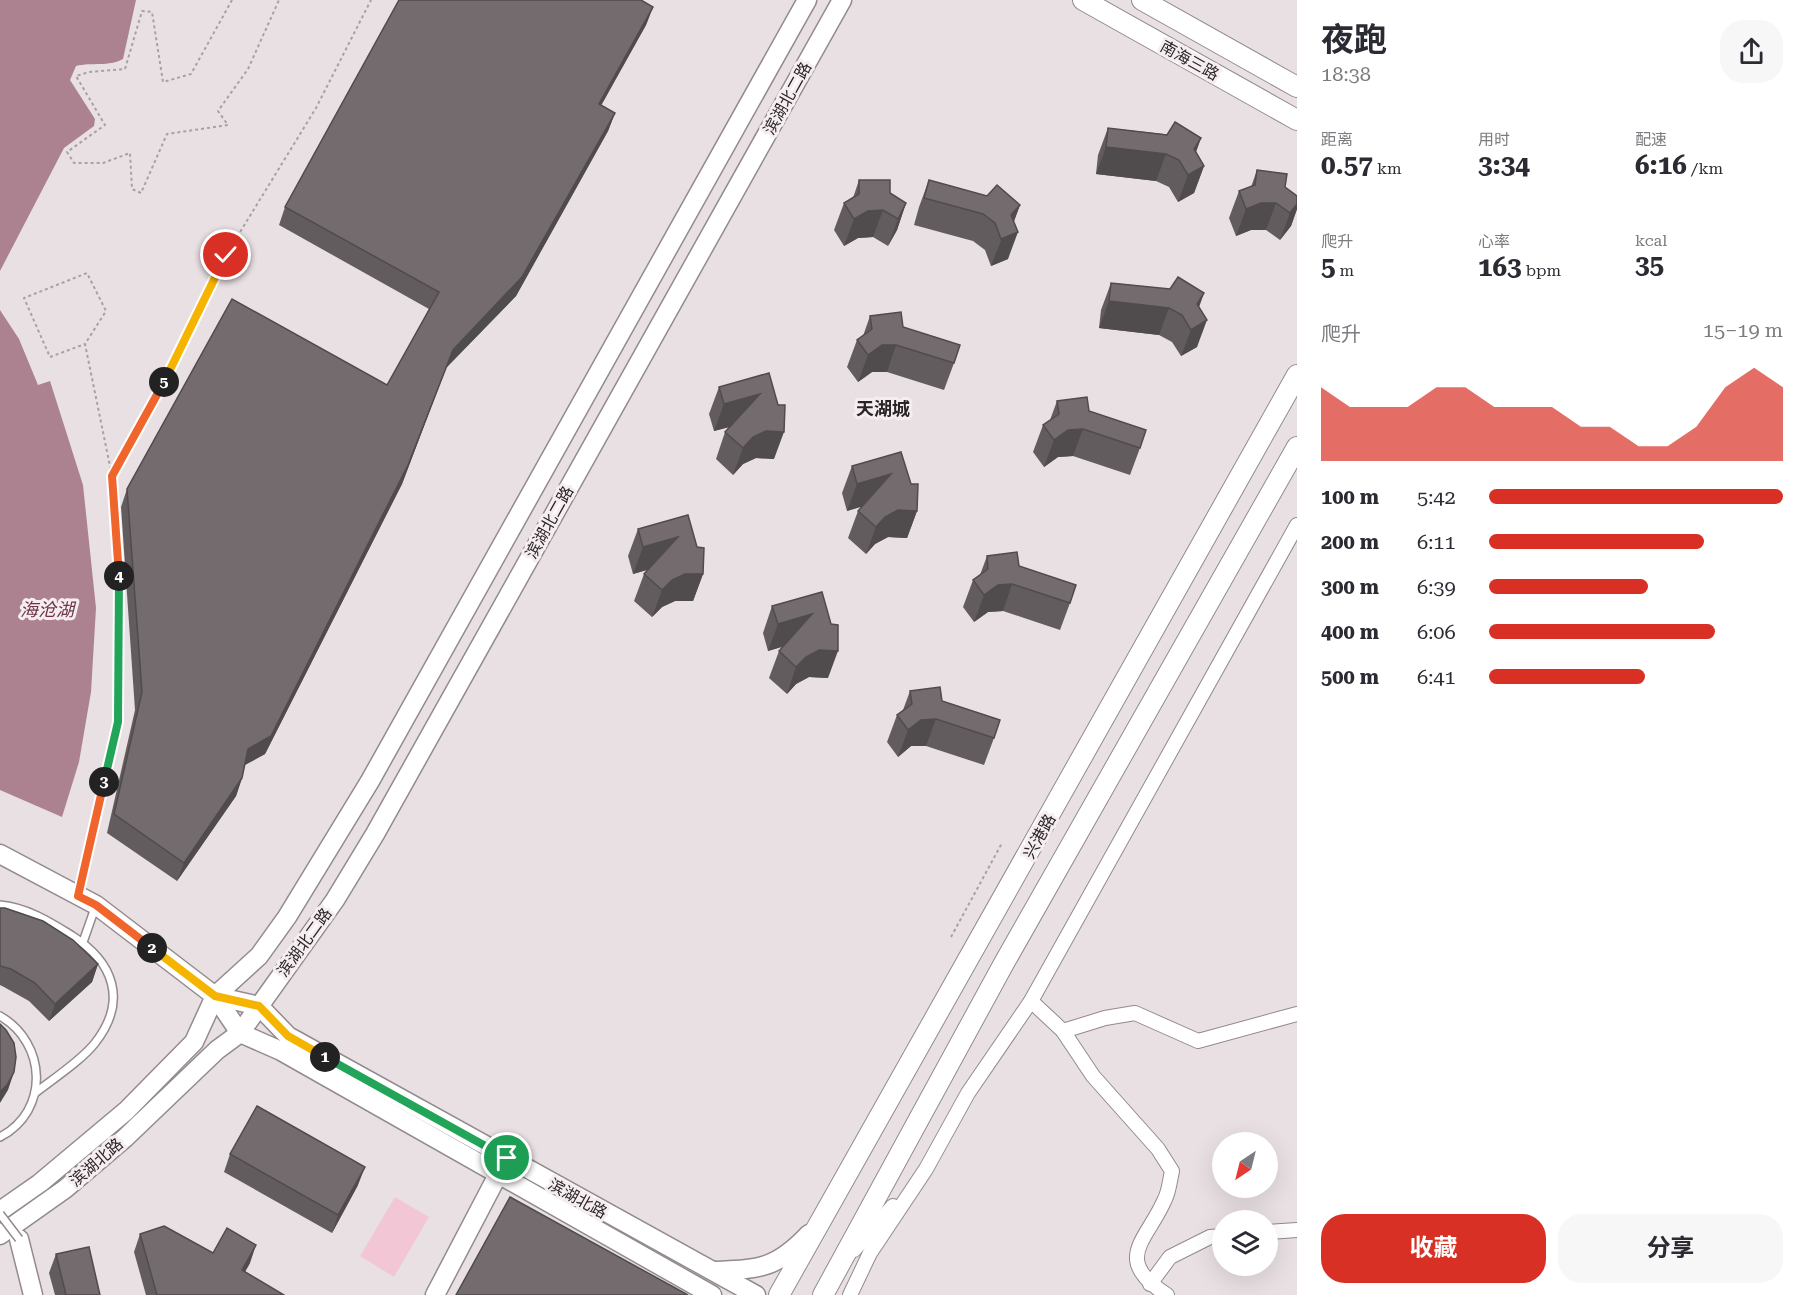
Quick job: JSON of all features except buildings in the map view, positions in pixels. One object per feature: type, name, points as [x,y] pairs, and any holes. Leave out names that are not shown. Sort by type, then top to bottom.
[{"type":"main road","name":"南海三路","points":[[1083,0],[1297,120]]},
{"type":"main road","name":"南海三路","points":[[1142,0],[1297,87]]},
{"type":"main road","name":"兴港路","points":[[779,1295],[814,1228],[1021,868],[1297,375]]},
{"type":"main road","name":"兴港路","points":[[823,1295],[1003,965],[1297,447]]},
{"type":"street","name":"滨湖北二路","points":[[215,996],[259,956],[287,918],[370,781],[807,0]]},
{"type":"street","name":"滨湖北二路","points":[[240,1033],[334,900],[375,834],[842,0]]},
{"type":"street","points":[[850,1295],[870,1253],[926,1169],[969,1093],[1031,1001],[1297,525]]},
{"type":"street","points":[[0,854],[96,905],[215,996],[240,1033]]},
{"type":"street","points":[[215,996],[259,1006]]},
{"type":"street","name":"滨湖北路","points":[[0,1212],[40,1183],[126,1111],[194,1042],[215,996]]},
{"type":"street","points":[[1031,1001],[1063,1031],[1093,1076],[1158,1149],[1172,1172],[1166,1198],[1136,1250],[1137,1262],[1150,1284],[1167,1295]]},
{"type":"street","name":"滨湖北路","points":[[259,1006],[288,1036],[756,1295]]},
{"type":"street","points":[[1063,1031],[1105,1018],[1135,1013],[1198,1041],[1297,1014]]},
{"type":"street","name":"滨湖北路","points":[[0,1235],[65,1189],[125,1138],[217,1050],[240,1033],[280,1051],[706,1293]]},
{"type":"street","points":[[435,1295],[507,1158]]},
{"type":"street","points":[[837,1269],[926,1169]]},
{"type":"street","points":[[711,1271],[754,1269],[789,1255],[814,1228]]},
{"type":"street","points":[[1278,1231],[1297,1230]]},
{"type":"street","points":[[1150,1284],[1170,1257],[1212,1237]]},
{"type":"street","points":[[19,1239],[33,1295]]},
{"type":"lane","points":[[0,905],[45,918],[83,942],[101,960],[111,978],[115,1000],[108,1023],[95,1044],[35,1093]]},
{"type":"lane","points":[[83,942],[96,905]]},
{"type":"lane","points":[[0,1016],[12,1023],[27,1039],[36,1059],[38,1081],[35,1093],[21,1122],[0,1137]]},
{"type":"lane","points":[[0,1212],[19,1239]]},
{"type":"path","points":[[232,0],[191,74],[163,82],[152,12],[142,11],[125,69],[89,72],[76,76],[105,125],[67,152],[74,163],[104,163],[130,153],[132,189],[141,193],[167,134],[228,125],[218,111],[248,69],[279,0]]},
{"type":"path","points":[[112,476],[167,377],[226,255],[316,108],[372,0]]},
{"type":"path","points":[[78,896],[118,722],[120,582],[112,476],[85,344],[106,311],[87,273],[24,298],[50,357],[85,344]]},
{"type":"path","points":[[951,937],[1002,843]]},
{"type":"shaded area","points":[[395,1197],[429,1217],[394,1277],[360,1256]]},
{"type":"water","points":[[0,0],[136,0],[123,59],[112,63],[76,66],[70,80],[95,119],[94,126],[64,148],[0,271]]},
{"type":"water","name":"海沧湖","points":[[0,310],[19,339],[38,385],[50,381],[83,485],[96,608],[91,692],[79,762],[62,817],[0,790]]},
{"type":"district","name":"天湖城","points":[[883,409]]},
{"type":"route","points":[[226,255],[167,377],[112,476],[120,582],[118,722],[78,896],[96,905],[215,996],[259,1006],[288,1036],[507,1158]]}]
